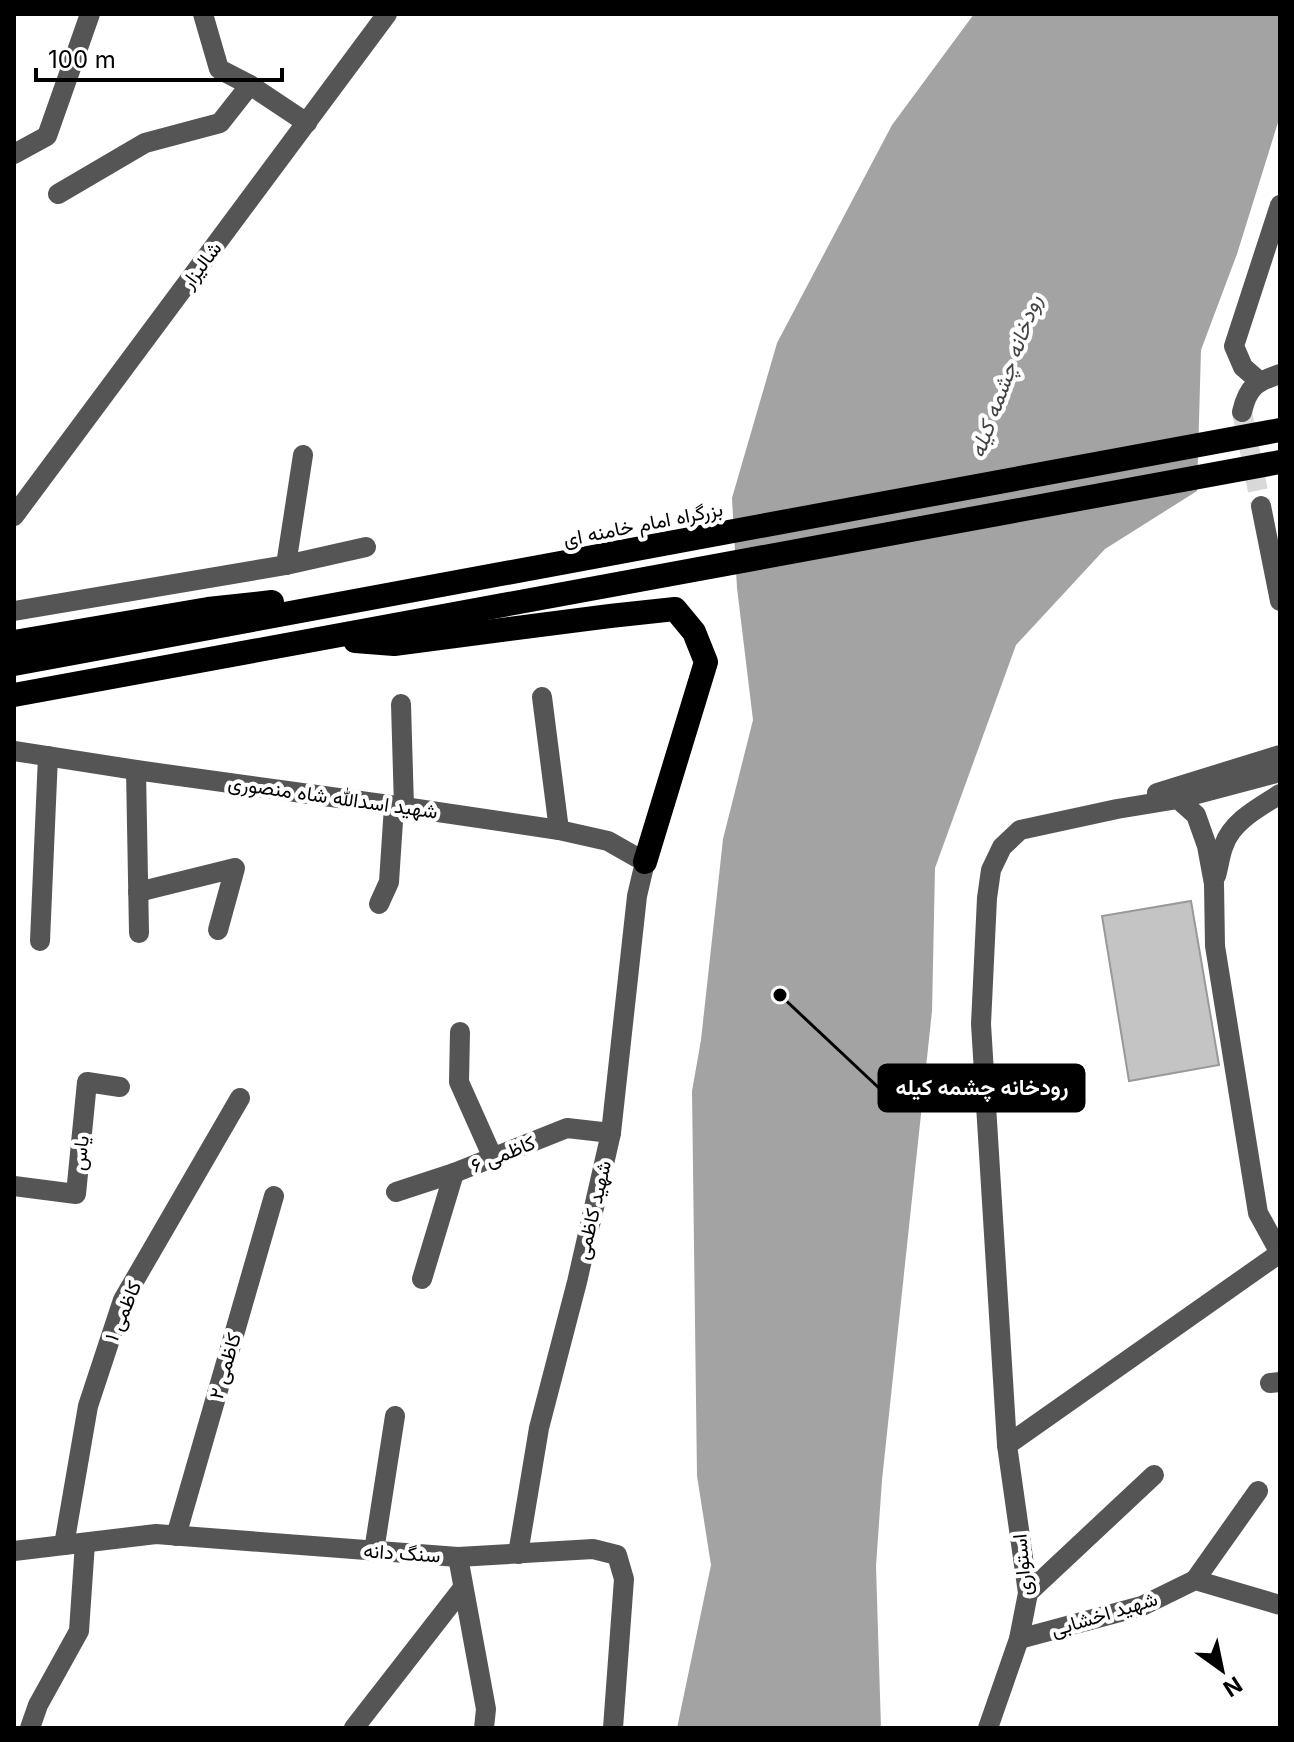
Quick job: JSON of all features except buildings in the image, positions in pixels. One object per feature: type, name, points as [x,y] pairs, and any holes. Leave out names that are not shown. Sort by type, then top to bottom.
[{"type":"highway","name":"بزرگراه امام خامنه ای","points":[[14,664],[1278,430]]},
{"type":"highway","points":[[14,695],[1280,462]]},
{"type":"highway","points":[[14,642],[208,609],[461,582]]},
{"type":"highway","points":[[321,638],[394,644],[675,609],[694,632],[706,662],[645,862]]},
{"type":"street","points":[[14,154],[47,136],[90,14]]},
{"type":"street","points":[[203,14],[219,69],[250,85],[307,123]]},
{"type":"street","name":"شالیزار","points":[[14,516],[387,14]]},
{"type":"street","points":[[58,194],[145,143],[220,123],[250,85]]},
{"type":"street","points":[[1259,381],[1243,367],[1234,346],[1280,205]]},
{"type":"street","points":[[1242,412],[1246,395],[1259,381],[1280,374]]},
{"type":"street","points":[[286,565],[303,455]]},
{"type":"street","points":[[1261,506],[1280,601]]},
{"type":"street","points":[[14,611],[286,565],[366,547]]},
{"type":"street","points":[[542,697],[559,830]]},
{"type":"street","points":[[379,904],[389,882],[399,806],[401,704]]},
{"type":"street","name":"شهید اسدالله شاه منصوری","points":[[14,751],[559,830],[608,841],[645,862]]},
{"type":"street","points":[[1117,809],[1171,787],[1280,755]]},
{"type":"street","points":[[40,941],[48,756]]},
{"type":"street","points":[[136,770],[139,933]]},
{"type":"street","points":[[1117,809],[1178,799],[1280,772]]},
{"type":"street","points":[[1214,884],[1224,842],[1254,810],[1280,794]]},
{"type":"street","points":[[1007,1445],[1280,1253],[1258,1213],[1215,946],[1214,884],[1207,846],[1196,815],[1178,799]]},
{"type":"street","name":"استواری","points":[[988,1728],[1019,1639],[1028,1593],[1007,1445],[981,1024],[987,898],[991,870],[1002,847],[1020,830],[1117,809]]},
{"type":"street","name":"شهید کاظمی","points":[[518,1554],[539,1428],[611,1133],[637,896],[645,862]]},
{"type":"street","points":[[138,892],[235,868],[218,930]]},
{"type":"street","points":[[460,1032],[459,1082],[493,1158]]},
{"type":"street","name":"یاس","points":[[14,1186],[76,1194],[87,1082],[120,1087]]},
{"type":"street","name":"کاظمی ۱","points":[[64,1545],[88,1406],[123,1300],[240,1098]]},
{"type":"street","name":"کاظمی ۶","points":[[396,1192],[454,1173],[567,1128],[611,1133]]},
{"type":"street","points":[[422,1279],[454,1173]]},
{"type":"street","name":"کاظمی ۲","points":[[176,1536],[274,1196]]},
{"type":"street","points":[[374,1551],[395,1416]]},
{"type":"street","points":[[1028,1593],[1154,1475]]},
{"type":"street","points":[[1258,1491],[1195,1580],[1280,1605]]},
{"type":"street","name":"سنگ دانه","points":[[14,1551],[156,1534],[458,1557],[593,1549],[617,1555],[624,1579],[613,1728]]},
{"type":"street","points":[[30,1728],[38,1705],[79,1631],[85,1543]]},
{"type":"street","points":[[458,1557],[486,1709],[484,1728]]},
{"type":"street","name":"شهید اخشابی","points":[[1019,1639],[1142,1606],[1195,1580]]},
{"type":"street","points":[[354,1728],[463,1588]]},
{"type":"water","points":[[974,14],[1280,14],[1280,116],[1237,254],[1201,350],[1197,491],[1105,549],[1016,645],[935,868],[932,1011],[882,1480],[876,1566],[881,1728],[677,1728],[711,1565],[697,1476],[692,1091],[701,1040],[723,839],[753,720],[737,588],[732,498],[777,343],[892,125]]},
{"type":"tunnel","points":[[1242,412],[1261,506]]},
{"type":"place","name":"رودخانه چشمه کیله","points":[[780,995]]}]
